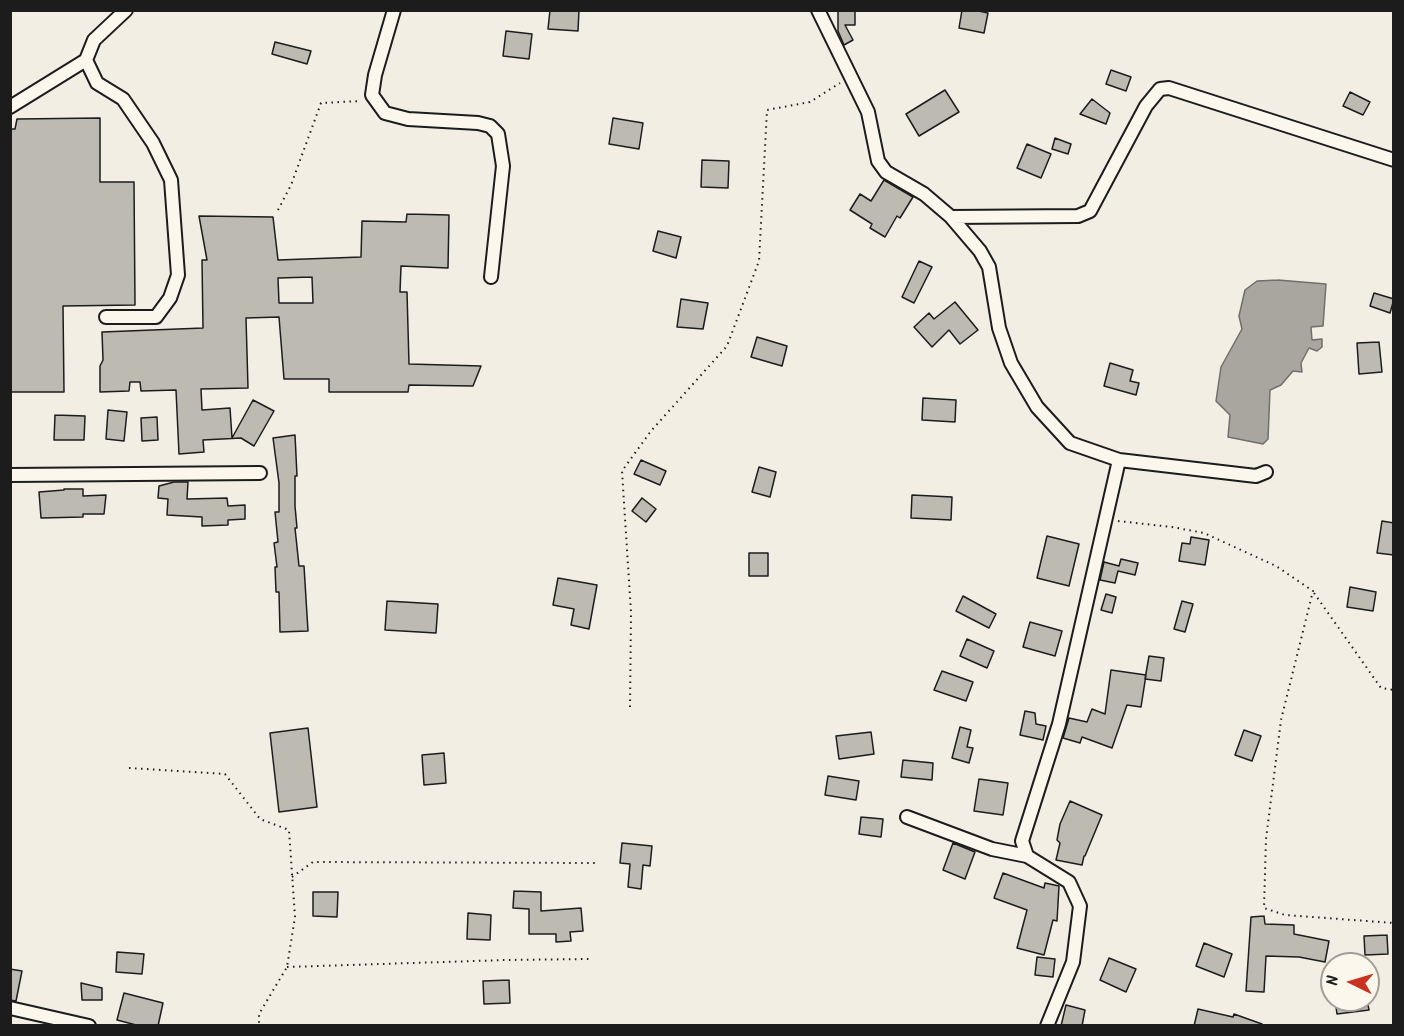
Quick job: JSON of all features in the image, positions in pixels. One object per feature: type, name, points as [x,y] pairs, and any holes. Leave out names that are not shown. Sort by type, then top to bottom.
[{"type":"street","points":[[10,107],[86,60],[94,40],[126,10]]},
{"type":"street","points":[[394,10],[375,75],[372,94],[385,113],[408,119],[478,123],[490,126],[498,134],[503,166],[491,277]]},
{"type":"street","points":[[818,10],[868,112],[878,161],[886,172],[924,194],[951,217],[980,251],[989,267],[999,328],[1011,363],[1037,407],[1070,443],[1119,460],[1256,476],[1266,472]]},
{"type":"street","points":[[86,60],[97,83],[123,99],[153,143],[171,180],[178,275],[170,298],[156,317],[106,317]]},
{"type":"street","points":[[951,217],[1078,216],[1089,211],[1146,106],[1160,89],[1169,88],[1394,160]]},
{"type":"street","points":[[1027,856],[1022,841],[1059,724],[1119,460]]},
{"type":"street","points":[[10,475],[260,473]]},
{"type":"street","points":[[907,817],[992,849],[1027,856],[1069,882],[1080,906],[1073,962],[1047,1026]]},
{"type":"street","points":[[10,1008],[90,1026]]},
{"type":"path","points":[[630,707],[631,612],[622,471],[651,431],[728,346],[759,261],[767,110],[810,102],[850,77]]},
{"type":"path","points":[[278,210],[291,185],[321,103],[375,99]]},
{"type":"path","points":[[1106,519],[1172,527],[1204,534],[1276,566],[1313,591],[1381,688],[1394,690]]},
{"type":"path","points":[[1313,591],[1281,720],[1266,839],[1264,908],[1285,915],[1394,923]]},
{"type":"path","points":[[129,768],[225,774],[260,819],[289,830],[295,917],[287,968],[259,1014],[259,1026]]},
{"type":"path","points":[[292,877],[313,862],[597,862]]},
{"type":"path","points":[[287,968],[589,959]]},
{"type":"shaded area","points":[[1278,280],[1326,284],[1323,326],[1311,327],[1312,340],[1322,339],[1322,347],[1317,351],[1309,348],[1301,363],[1302,372],[1293,371],[1281,385],[1270,390],[1268,439],[1263,444],[1228,437],[1230,415],[1216,401],[1221,367],[1242,329],[1239,316],[1245,290],[1257,281]]},
{"type":"building","points":[[550,10],[579,10],[578,31],[548,29]]},
{"type":"building","points":[[838,10],[855,10],[855,25],[845,25],[853,40],[844,45],[838,31]]},
{"type":"building","points":[[962,10],[988,13],[984,33],[959,28]]},
{"type":"building","points":[[506,31],[532,34],[529,59],[503,56]]},
{"type":"building","points":[[275,42],[311,51],[307,64],[272,54]]},
{"type":"building","points":[[1111,70],[1131,77],[1126,91],[1106,84]]},
{"type":"building","points":[[945,90],[959,112],[919,136],[906,114]]},
{"type":"building","points":[[1350,92],[1370,102],[1363,115],[1343,106]]},
{"type":"building","points":[[1092,99],[1110,113],[1106,124],[1080,114]]},
{"type":"building","points":[[100,118],[100,182],[134,182],[135,305],[63,306],[64,392],[10,392],[10,129],[15,129],[17,119]]},
{"type":"building","points":[[613,118],[643,123],[639,149],[609,144]]},
{"type":"building","points":[[1055,138],[1071,144],[1068,154],[1052,149]]},
{"type":"building","points":[[1027,144],[1051,154],[1041,178],[1017,168]]},
{"type":"building","points":[[702,160],[729,161],[728,188],[701,187]]},
{"type":"building","points":[[884,180],[913,197],[900,218],[897,216],[885,237],[870,228],[872,224],[850,210],[860,194],[871,201]]},
{"type":"building","points":[[407,214],[449,215],[448,268],[401,266],[400,292],[407,292],[409,364],[481,366],[473,386],[409,385],[408,392],[329,392],[329,379],[284,379],[279,317],[246,318],[248,388],[201,389],[202,410],[230,408],[232,438],[253,400],[274,411],[254,446],[241,438],[203,440],[204,452],[179,454],[176,390],[141,391],[140,382],[130,382],[129,391],[100,392],[100,366],[103,360],[102,332],[203,328],[202,260],[207,260],[199,216],[273,217],[278,260],[361,257],[362,221],[406,222]],"holes":[[[312,277],[313,303],[279,303],[278,278]]]},
{"type":"building","points":[[658,231],[681,237],[676,258],[653,251]]},
{"type":"building","points":[[919,261],[932,267],[914,303],[902,297]]},
{"type":"building","points":[[1374,293],[1394,299],[1390,313],[1370,306]]},
{"type":"building","points":[[681,299],[708,303],[703,329],[677,327]]},
{"type":"building","points":[[955,302],[978,330],[960,344],[949,330],[932,347],[914,327],[929,313],[934,319]]},
{"type":"building","points":[[757,337],[787,346],[782,366],[751,357]]},
{"type":"building","points":[[1379,342],[1382,372],[1359,374],[1357,343]]},
{"type":"building","points":[[1110,363],[1133,370],[1130,381],[1139,383],[1136,395],[1104,386]]},
{"type":"building","points":[[923,398],[956,400],[955,422],[922,420]]},
{"type":"building","points":[[108,410],[127,412],[124,441],[106,439]]},
{"type":"building","points":[[55,415],[85,416],[84,440],[54,440]]},
{"type":"building","points":[[157,417],[158,440],[142,441],[141,418]]},
{"type":"building","points":[[295,435],[297,528],[295,528],[299,566],[304,566],[308,631],[280,632],[274,543],[278,542],[275,512],[279,512],[279,483],[273,438]]},
{"type":"building","points":[[641,460],[666,471],[660,485],[634,474]]},
{"type":"building","points":[[759,467],[776,472],[770,497],[752,492]]},
{"type":"building","points":[[174,482],[188,482],[187,499],[227,498],[228,506],[245,505],[245,519],[228,520],[228,525],[202,526],[202,517],[167,515],[168,499],[158,498],[159,486]]},
{"type":"building","points":[[83,489],[83,496],[106,495],[104,514],[41,518],[39,492]]},
{"type":"building","points":[[912,495],[952,497],[951,520],[911,518]]},
{"type":"building","points":[[642,498],[656,509],[646,522],[632,511]]},
{"type":"building","points":[[1382,521],[1394,523],[1394,555],[1377,553]]},
{"type":"building","points":[[1047,536],[1079,544],[1069,586],[1037,578]]},
{"type":"building","points":[[1191,537],[1209,540],[1205,565],[1179,561],[1182,543],[1190,544]]},
{"type":"building","points":[[749,553],[768,553],[768,576],[749,576]]},
{"type":"building","points":[[1121,559],[1138,563],[1135,575],[1118,571],[1115,583],[1100,580],[1104,562],[1119,566]]},
{"type":"building","points":[[558,578],[597,585],[589,629],[571,625],[574,609],[553,605]]},
{"type":"building","points":[[1350,587],[1376,592],[1373,611],[1347,607]]},
{"type":"building","points":[[1106,594],[1116,597],[1112,613],[1101,610]]},
{"type":"building","points":[[963,596],[996,614],[989,628],[956,611]]},
{"type":"building","points":[[387,601],[438,604],[436,633],[385,630]]},
{"type":"building","points":[[1182,601],[1193,604],[1185,632],[1174,629]]},
{"type":"building","points":[[1030,622],[1062,631],[1055,656],[1023,647]]},
{"type":"building","points":[[967,639],[994,651],[987,668],[960,656]]},
{"type":"building","points":[[1149,656],[1164,658],[1161,681],[1145,679]]},
{"type":"building","points":[[1111,670],[1146,675],[1141,707],[1127,705],[1112,748],[1082,737],[1080,743],[1063,738],[1069,718],[1087,722],[1092,709],[1105,714]]},
{"type":"building","points":[[942,671],[973,682],[966,701],[934,690]]},
{"type":"building","points":[[1025,711],[1035,713],[1036,724],[1046,726],[1043,740],[1020,735]]},
{"type":"building","points":[[960,727],[971,730],[967,747],[973,748],[969,763],[952,758]]},
{"type":"building","points":[[308,728],[317,807],[279,812],[270,733]]},
{"type":"building","points":[[1244,730],[1261,736],[1252,761],[1235,755]]},
{"type":"building","points":[[871,732],[874,754],[839,759],[836,736]]},
{"type":"building","points":[[444,753],[446,783],[424,785],[422,755]]},
{"type":"building","points":[[903,760],[933,763],[932,780],[901,777]]},
{"type":"building","points":[[828,776],[859,781],[856,800],[825,795]]},
{"type":"building","points":[[979,779],[1008,783],[1003,815],[974,811]]},
{"type":"building","points":[[1070,801],[1102,815],[1082,865],[1056,860],[1060,843],[1057,840],[1060,824]]},
{"type":"building","points":[[861,817],[883,819],[881,837],[859,834]]},
{"type":"building","points":[[622,843],[652,846],[650,866],[643,865],[641,889],[628,887],[630,864],[620,863]]},
{"type":"building","points":[[953,843],[975,852],[965,879],[943,870]]},
{"type":"building","points":[[1003,873],[1044,888],[1045,883],[1059,886],[1057,921],[1053,920],[1044,955],[1017,948],[1027,910],[994,898]]},
{"type":"building","points":[[514,891],[541,892],[541,911],[581,908],[583,931],[570,932],[571,941],[556,942],[556,934],[529,934],[529,909],[513,908]]},
{"type":"building","points":[[313,892],[338,892],[337,917],[313,916]]},
{"type":"building","points":[[468,913],[491,915],[490,940],[467,939]]},
{"type":"building","points":[[1264,916],[1265,924],[1294,925],[1294,934],[1329,941],[1327,952],[1320,952],[1320,961],[1299,957],[1266,956],[1264,992],[1246,991],[1251,917]]},
{"type":"building","points":[[1387,935],[1388,954],[1365,952],[1364,936]]},
{"type":"building","points":[[1204,943],[1232,954],[1224,977],[1196,966]]},
{"type":"building","points":[[117,952],[144,954],[142,974],[116,972]]},
{"type":"building","points":[[1037,957],[1055,959],[1053,977],[1035,975]]},
{"type":"building","points":[[1109,958],[1136,969],[1126,992],[1100,980]]},
{"type":"building","points":[[10,969],[22,971],[16,1001],[10,1000]]},
{"type":"building","points":[[509,980],[510,1003],[484,1004],[483,981]]},
{"type":"building","points":[[81,983],[102,988],[102,1000],[82,1000]]},
{"type":"building","points":[[124,993],[163,1003],[158,1026],[140,1026],[117,1020]]},
{"type":"building","points":[[1066,1005],[1085,1010],[1082,1026],[1061,1026]]},
{"type":"building","points":[[1198,1009],[1233,1017],[1234,1014],[1262,1024],[1261,1026],[1194,1026]]}]
